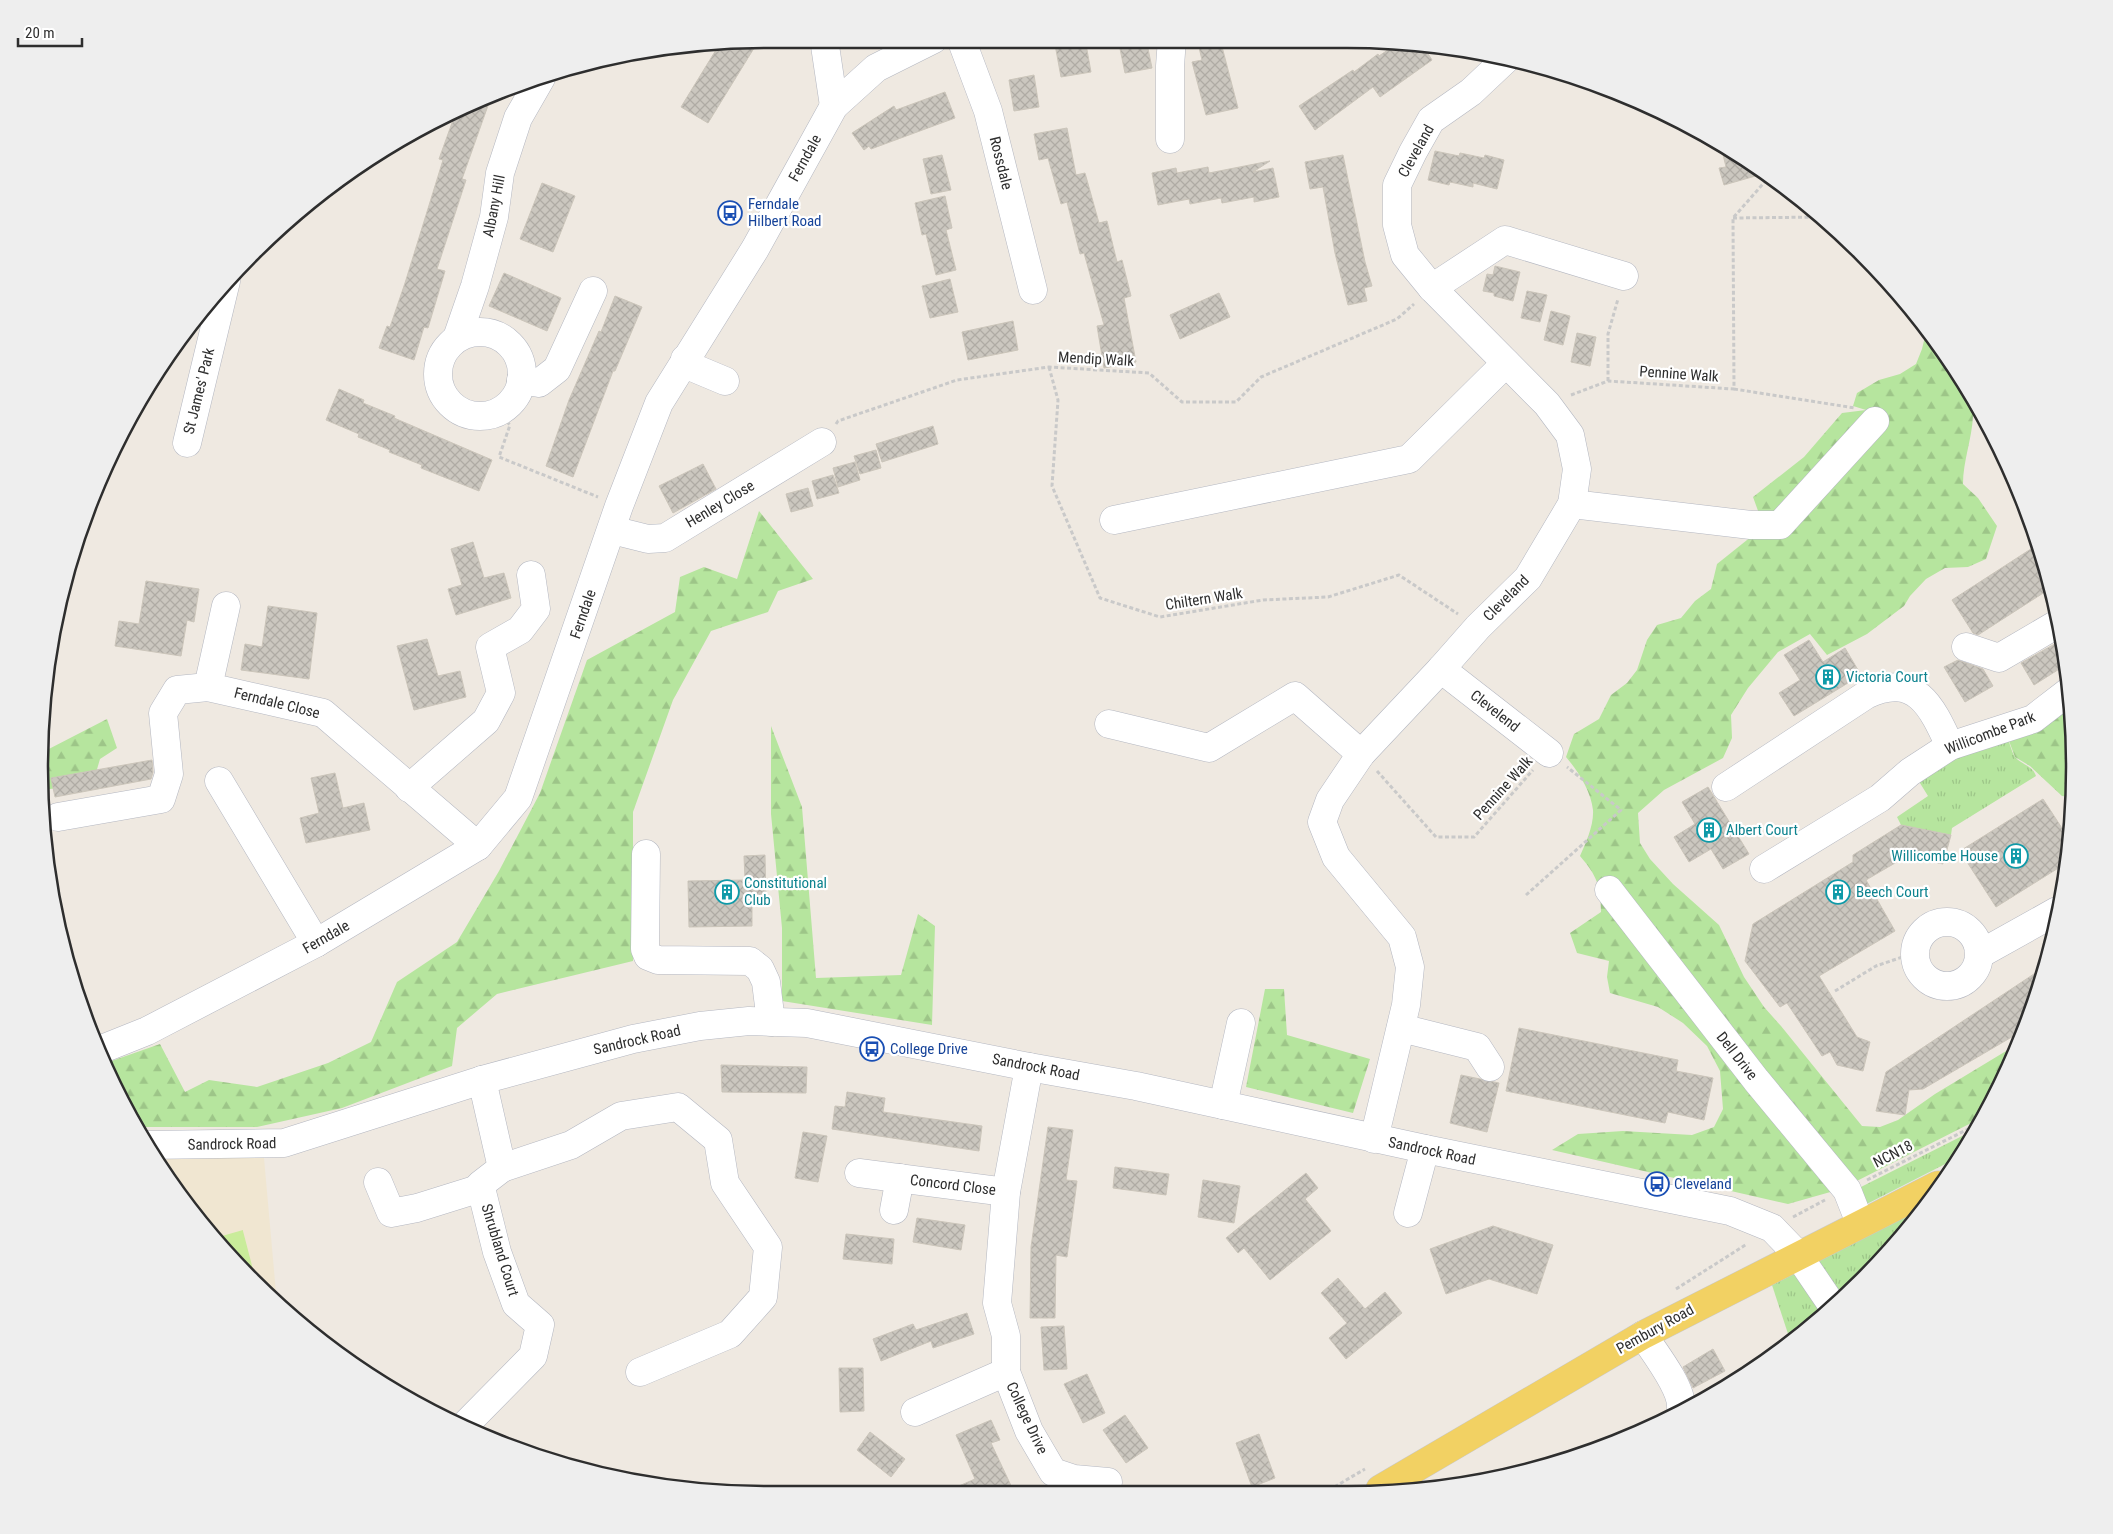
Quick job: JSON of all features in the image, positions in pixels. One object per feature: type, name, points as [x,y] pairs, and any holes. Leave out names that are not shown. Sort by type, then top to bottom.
[{"type":"main road","name":"Pembury Road","points":[[1387,1485],[1643,1335],[1860,1223],[1924,1195]]},
{"type":"street","points":[[825,48],[834,106]]},
{"type":"street","name":"Ferndale","points":[[105,1048],[147,1031],[316,943],[478,846],[518,798],[615,518],[659,404],[755,250],[834,106],[876,68],[916,48]]},
{"type":"street","name":"Rossdale","points":[[964,48],[988,111],[1033,290]]},
{"type":"street","points":[[1170,139],[1171,48]]},
{"type":"street","name":"Cleveland","points":[[1374,1138],[1406,1005],[1410,967],[1402,937],[1384,912],[1336,857],[1322,822],[1330,800],[1361,754],[1478,627],[1528,578],[1572,504],[1578,469],[1570,435],[1547,404],[1432,288],[1405,255],[1397,225],[1397,185],[1431,120],[1471,92],[1500,64]]},
{"type":"street","name":"Albany Hill","points":[[498,412],[485,416],[471,415],[458,410],[447,401],[440,388],[438,374],[440,360],[447,348],[457,338],[475,286],[494,217],[500,173],[518,118],[536,86]]},
{"type":"street","points":[[1432,288],[1504,240],[1624,276]]},
{"type":"street","points":[[521,380],[539,383],[558,369],[593,291]]},
{"type":"street","name":"St James' Park","points":[[187,443],[222,298]]},
{"type":"street","points":[[457,338],[470,333],[483,332],[496,336],[508,343],[516,354],[521,366],[521,380],[510,404],[498,412]]},
{"type":"street","points":[[685,360],[694,368],[726,381]]},
{"type":"street","points":[[1114,520],[1409,459],[1506,363]]},
{"type":"street","points":[[1572,504],[1752,525],[1780,525],[1866,415]]},
{"type":"street","name":"Henley Close","points":[[615,518],[648,539],[664,538],[822,442]]},
{"type":"street","points":[[409,788],[486,721],[501,694],[490,647],[520,630],[536,609],[531,575]]},
{"type":"street","points":[[208,688],[226,606]]},
{"type":"street","points":[[1966,647],[1999,658],[2052,627]]},
{"type":"street","name":"Clevelend","points":[[1441,669],[1549,753]]},
{"type":"street","points":[[1726,787],[1866,695],[1882,687],[1914,692],[1926,702],[1950,746]]},
{"type":"street","name":"Ferndale Close","points":[[58,817],[161,799],[169,774],[163,712],[177,690],[208,688],[323,712],[478,846]]},
{"type":"street","points":[[1110,724],[1209,748],[1295,696],[1361,754]]},
{"type":"street","name":"Willicombe Park","points":[[1764,869],[1880,798],[1910,772],[1950,746],[2034,719],[2062,697]]},
{"type":"street","points":[[219,781],[316,943]]},
{"type":"street","points":[[646,854],[645,949],[648,956],[658,960],[750,961],[760,969],[766,982],[770,1022]]},
{"type":"street","name":"Dell Drive","points":[[1609,890],[1756,1080],[1847,1190],[1860,1223]]},
{"type":"street","points":[[1980,954],[2050,914]]},
{"type":"street","points":[[1943,921],[1954,922],[1967,928],[1980,954],[1978,965],[1965,981],[1950,986],[1943,986],[1925,978],[1918,969],[1914,953],[1918,938],[1922,933],[1930,925],[1943,921]]},
{"type":"street","name":"Sandrock Road","points":[[155,1145],[284,1144],[482,1080],[633,1039],[700,1026],[749,1021],[807,1023],[1110,1081],[1425,1150],[1730,1211],[1772,1228],[1798,1255],[1829,1300]]},
{"type":"street","points":[[1223,1105],[1241,1023]]},
{"type":"street","points":[[1401,1028],[1477,1047],[1490,1067]]},
{"type":"street","name":"College Drive","points":[[1029,1067],[1006,1192],[997,1303],[1006,1336],[1006,1372],[1029,1431],[1053,1472],[1072,1485],[1108,1482]]},
{"type":"street","points":[[482,1080],[502,1168]]},
{"type":"street","name":"Shrubland Court","points":[[469,1421],[533,1356],[540,1325],[516,1304],[497,1252],[480,1185],[502,1168],[570,1145],[621,1116],[678,1107],[718,1140],[725,1183],[768,1247],[763,1297],[730,1334],[640,1372]]},
{"type":"street","points":[[1408,1213],[1425,1150]]},
{"type":"street","name":"Concord Close","points":[[859,1173],[1006,1192]]},
{"type":"street","name":"Concord Close","points":[[894,1210],[900,1178]]},
{"type":"street","points":[[378,1182],[391,1213],[417,1208],[481,1188]]},
{"type":"street","points":[[1643,1335],[1669,1376],[1681,1403]]},
{"type":"street","name":"College Drive","points":[[915,1410],[1006,1372]]},
{"type":"path","points":[[1733,218],[1765,182]]},
{"type":"path","points":[[1733,218],[1809,217]]},
{"type":"path","name":"Pennine Walk","points":[[1547,404],[1608,381],[1734,389],[1733,218]]},
{"type":"path","points":[[1608,381],[1608,334],[1624,276]]},
{"type":"path","name":"Mendip Walk","points":[[822,442],[838,422],[957,380],[1049,367],[1149,373],[1182,402],[1236,402],[1261,377],[1397,319],[1432,288]]},
{"type":"path","name":"Chiltern Walk","points":[[1049,367],[1058,400],[1052,486],[1100,598],[1160,617],[1263,600],[1328,597],[1399,576],[1478,627]]},
{"type":"path","points":[[1734,389],[1866,415]]},
{"type":"path","points":[[498,412],[510,425],[499,457],[615,518]]},
{"type":"path","points":[[1526,895],[1621,810],[1549,753]]},
{"type":"path","name":"Pennine Walk","points":[[1361,754],[1436,837],[1474,837],[1549,753]]},
{"type":"path","points":[[1836,991],[1876,966],[1914,953]]},
{"type":"path","name":"NCN18","points":[[1816,1205],[1968,1129]]},
{"type":"path","points":[[1675,1290],[1772,1228]]},
{"type":"shaded area","points":[[263,1147],[276,1292],[258,1276],[196,1205],[158,1149]]},
{"type":"green space","points":[[1924,339],[1973,414],[1963,484],[1978,498],[1997,526],[1986,559],[1968,567],[1945,568],[1926,579],[1910,596],[1904,606],[1867,634],[1827,655],[1810,634],[1778,652],[1748,688],[1731,715],[1732,738],[1723,758],[1664,790],[1638,813],[1640,843],[1650,859],[1673,884],[1719,925],[1744,977],[1764,1007],[1862,1126],[1880,1127],[1898,1120],[1935,1094],[2007,1050],[1971,1123],[1841,1189],[1788,1204],[1552,1150],[1578,1134],[1623,1131],[1692,1135],[1714,1127],[1723,1109],[1720,1071],[1707,1046],[1683,1023],[1658,1007],[1610,993],[1607,977],[1609,961],[1577,953],[1570,933],[1601,912],[1597,882],[1580,856],[1591,828],[1593,810],[1590,796],[1583,782],[1566,757],[1574,734],[1599,719],[1611,695],[1627,683],[1637,670],[1647,640],[1657,625],[1681,618],[1695,601],[1711,589],[1717,564],[1752,536],[1761,519],[1753,497],[1804,457],[1842,413],[1866,410],[1853,406],[1857,393],[1879,380],[1900,374],[1916,364]]},
{"type":"green space","points":[[759,511],[813,579],[778,591],[768,612],[711,631],[673,700],[633,812],[633,961],[497,994],[457,1028],[452,1066],[342,1108],[257,1127],[144,1127],[111,1061],[160,1044],[185,1092],[209,1080],[257,1087],[328,1063],[371,1042],[397,982],[457,942],[499,871],[540,793],[587,660],[675,612],[680,577],[704,567],[737,579]]},
{"type":"green space","points":[[2062,702],[2066,767],[2065,796],[2062,796],[2030,766],[2015,757],[2006,733]]},
{"type":"green space","points":[[107,719],[117,748],[100,759],[93,783],[48,789],[48,749]]},
{"type":"green space","points":[[771,726],[802,807],[816,978],[901,975],[918,914],[935,926],[932,1025],[782,1001],[782,928],[771,814]]},
{"type":"green space","points":[[2006,733],[2015,757],[2029,767],[2036,776],[1952,828],[1951,835],[1901,825],[1897,817],[1928,796],[1915,775]]},
{"type":"green space","points":[[1265,989],[1284,989],[1287,1035],[1370,1059],[1353,1113],[1246,1087]]},
{"type":"green space","points":[[1964,1135],[1946,1164],[1857,1209],[1851,1192]]},
{"type":"green space","points":[[1908,1216],[1855,1276],[1788,1334],[1772,1285]]},
{"type":"green space","points":[[243,1230],[253,1271],[226,1241],[222,1236]]},
{"type":"building","points":[[754,48],[708,123],[681,107],[716,49]]},
{"type":"building","points":[[1056,48],[1087,48],[1091,72],[1061,77]]},
{"type":"building","points":[[1120,48],[1148,48],[1152,68],[1125,73]]},
{"type":"building","points":[[1199,48],[1222,48],[1238,108],[1206,115],[1192,62],[1202,60]]},
{"type":"building","points":[[1389,49],[1393,49],[1427,53],[1432,60],[1380,97],[1373,87],[1315,130],[1299,106],[1353,70],[1354,72],[1378,54],[1379,56]]},
{"type":"building","points":[[1034,75],[1039,107],[1014,111],[1009,80]]},
{"type":"building","points":[[945,92],[955,118],[871,149],[869,146],[864,150],[852,133],[894,106],[896,110]]},
{"type":"building","points":[[489,104],[462,179],[466,180],[437,269],[445,271],[428,328],[424,327],[414,360],[379,348],[387,326],[390,327],[405,283],[443,160],[439,159],[453,120]]},
{"type":"building","points":[[1067,128],[1076,175],[1085,173],[1099,223],[1107,221],[1117,262],[1122,260],[1131,296],[1124,298],[1136,362],[1104,368],[1097,326],[1104,325],[1084,253],[1080,254],[1067,202],[1061,204],[1048,158],[1039,160],[1034,134]]},
{"type":"building","points":[[1435,151],[1459,156],[1460,153],[1484,158],[1485,155],[1504,160],[1497,189],[1473,183],[1473,187],[1450,182],[1449,185],[1428,180]]},
{"type":"building","points":[[942,155],[951,190],[931,194],[923,159]]},
{"type":"building","points":[[1343,155],[1365,262],[1372,286],[1364,288],[1367,301],[1348,305],[1335,253],[1323,187],[1310,189],[1305,162]]},
{"type":"building","points":[[1723,155],[1756,176],[1724,185],[1719,168],[1726,167]]},
{"type":"building","points":[[1270,161],[1253,172],[1273,168],[1279,197],[1254,202],[1254,197],[1222,203],[1221,198],[1190,204],[1189,199],[1158,205],[1152,173],[1176,168],[1177,173],[1208,167],[1209,173]]},
{"type":"building","points":[[542,183],[575,196],[553,252],[520,239]]},
{"type":"building","points":[[945,196],[952,228],[946,230],[956,270],[936,275],[926,234],[922,235],[915,203]]},
{"type":"building","points":[[1495,266],[1520,272],[1513,301],[1494,296],[1494,293],[1483,291],[1487,274],[1493,275]]},
{"type":"building","points":[[504,273],[561,298],[547,331],[489,306]]},
{"type":"building","points":[[950,279],[958,312],[930,318],[922,286]]},
{"type":"building","points":[[1527,291],[1547,295],[1540,322],[1521,318]]},
{"type":"building","points":[[1219,293],[1230,317],[1180,339],[1170,315]]},
{"type":"building","points":[[615,296],[642,307],[615,371],[613,371],[573,477],[546,466],[569,400],[599,331],[601,332]]},
{"type":"building","points":[[1551,311],[1570,316],[1563,345],[1544,340]]},
{"type":"building","points":[[1013,321],[1018,350],[968,360],[962,332]]},
{"type":"building","points":[[1577,333],[1596,337],[1590,366],[1571,362]]},
{"type":"building","points":[[339,389],[364,400],[363,403],[395,416],[394,418],[492,460],[479,491],[421,468],[422,465],[389,452],[390,450],[358,437],[359,434],[326,420]]},
{"type":"building","points":[[933,426],[938,444],[882,462],[876,444]]},
{"type":"building","points":[[876,450],[881,468],[860,474],[854,456]]},
{"type":"building","points":[[855,462],[860,480],[838,487],[833,468]]},
{"type":"building","points":[[703,464],[716,489],[673,513],[659,486]]},
{"type":"building","points":[[833,475],[839,493],[817,499],[812,481]]},
{"type":"building","points":[[808,488],[813,506],[791,512],[786,494]]},
{"type":"building","points":[[473,542],[484,578],[504,573],[511,598],[456,615],[448,589],[462,585],[451,549]]},
{"type":"building","points":[[2031,549],[2044,593],[1978,635],[1973,633],[1952,600]]},
{"type":"building","points":[[146,581],[199,589],[194,622],[187,620],[181,656],[115,646],[119,621],[139,624]]},
{"type":"building","points":[[268,606],[317,613],[309,679],[241,670],[245,644],[262,647]]},
{"type":"building","points":[[427,639],[438,676],[460,671],[466,697],[414,710],[397,646]]},
{"type":"building","name":"Victoria Court","points":[[1809,640],[1823,662],[1845,648],[1861,675],[1794,716],[1779,693],[1800,680],[1784,655]]},
{"type":"building","points":[[2055,644],[2058,670],[2034,685],[2021,663]]},
{"type":"building","points":[[1958,660],[1983,669],[1993,686],[1965,702],[1944,667]]},
{"type":"building","points":[[152,760],[153,772],[151,779],[55,797],[51,778]]},
{"type":"building","points":[[335,773],[343,808],[364,803],[370,830],[306,843],[300,818],[319,813],[311,778]]},
{"type":"building","name":"Albert Court","points":[[1708,787],[1749,854],[1723,869],[1711,849],[1689,862],[1674,837],[1695,824],[1682,802]]},
{"type":"building","name":"Willicombe House","points":[[2043,799],[2062,829],[2058,868],[1996,907],[1960,851]]},
{"type":"building","points":[[1901,825],[1951,835],[1943,864],[1907,856],[1866,880],[1895,931],[1819,976],[1857,1037],[1870,1042],[1863,1071],[1837,1065],[1830,1052],[1822,1056],[1787,1003],[1780,1007],[1745,961],[1753,924],[1853,862],[1853,855]]},
{"type":"building","name":"Constitutional Club","points":[[765,855],[766,902],[752,902],[752,926],[689,927],[688,881],[745,880],[744,856]]},
{"type":"building","points":[[2035,974],[2013,1036],[1923,1089],[1909,1090],[1905,1115],[1876,1111],[1886,1072]]},
{"type":"building","points":[[1519,1028],[1678,1060],[1676,1071],[1713,1078],[1704,1120],[1668,1112],[1665,1123],[1506,1091]]},
{"type":"building","points":[[721,1065],[807,1067],[806,1093],[722,1092]]},
{"type":"building","points":[[1461,1075],[1499,1083],[1487,1132],[1450,1123]]},
{"type":"building","points":[[847,1092],[885,1098],[883,1112],[982,1126],[979,1151],[832,1129],[835,1106],[845,1107]]},
{"type":"building","points":[[1048,1127],[1073,1130],[1066,1180],[1077,1181],[1067,1257],[1056,1255],[1055,1318],[1030,1318],[1031,1247]]},
{"type":"building","points":[[803,1132],[827,1136],[818,1182],[795,1178]]},
{"type":"building","points":[[1115,1167],[1169,1174],[1166,1195],[1113,1188]]},
{"type":"building","points":[[1306,1173],[1318,1188],[1305,1199],[1331,1231],[1270,1280],[1244,1248],[1238,1253],[1226,1238]]},
{"type":"building","points":[[1203,1180],[1240,1186],[1234,1223],[1198,1217]]},
{"type":"building","points":[[917,1218],[965,1225],[961,1250],[913,1242]]},
{"type":"building","points":[[1493,1226],[1553,1245],[1537,1294],[1489,1279],[1446,1294],[1430,1249]]},
{"type":"building","points":[[846,1234],[894,1239],[892,1264],[843,1259]]},
{"type":"building","points":[[1338,1278],[1365,1309],[1385,1292],[1402,1313],[1346,1359],[1329,1338],[1347,1323],[1321,1293]]},
{"type":"building","points":[[967,1313],[974,1334],[933,1348],[931,1341],[881,1361],[873,1339],[913,1324],[916,1330]]},
{"type":"building","points":[[1064,1326],[1067,1369],[1044,1370],[1041,1327]]},
{"type":"building","points":[[1713,1349],[1725,1371],[1693,1388],[1683,1367]]},
{"type":"building","points":[[839,1368],[863,1368],[864,1411],[840,1412]]},
{"type":"building","points":[[1087,1374],[1105,1413],[1083,1423],[1064,1384]]},
{"type":"building","points":[[1125,1415],[1148,1448],[1126,1463],[1103,1430]]},
{"type":"building","points":[[991,1420],[1000,1440],[991,1443],[1011,1486],[959,1486],[975,1479],[956,1435]]},
{"type":"building","points":[[870,1432],[905,1459],[891,1477],[857,1450]]},
{"type":"building","points":[[1259,1434],[1275,1478],[1252,1486],[1236,1443]]},
{"type":"place","name":"Ferndale Hilbert Road","points":[[730,213]]},
{"type":"place","name":"Victoria Court","points":[[1828,677]]},
{"type":"place","name":"Albert Court","points":[[1709,830]]},
{"type":"place","name":"Willicombe House","points":[[2016,856]]},
{"type":"place","name":"Constitutional Club","points":[[727,892]]},
{"type":"place","name":"Beech Court","points":[[1838,892]]},
{"type":"place","name":"College Drive","points":[[872,1049]]},
{"type":"place","name":"Cleveland","points":[[1657,1184]]}]
